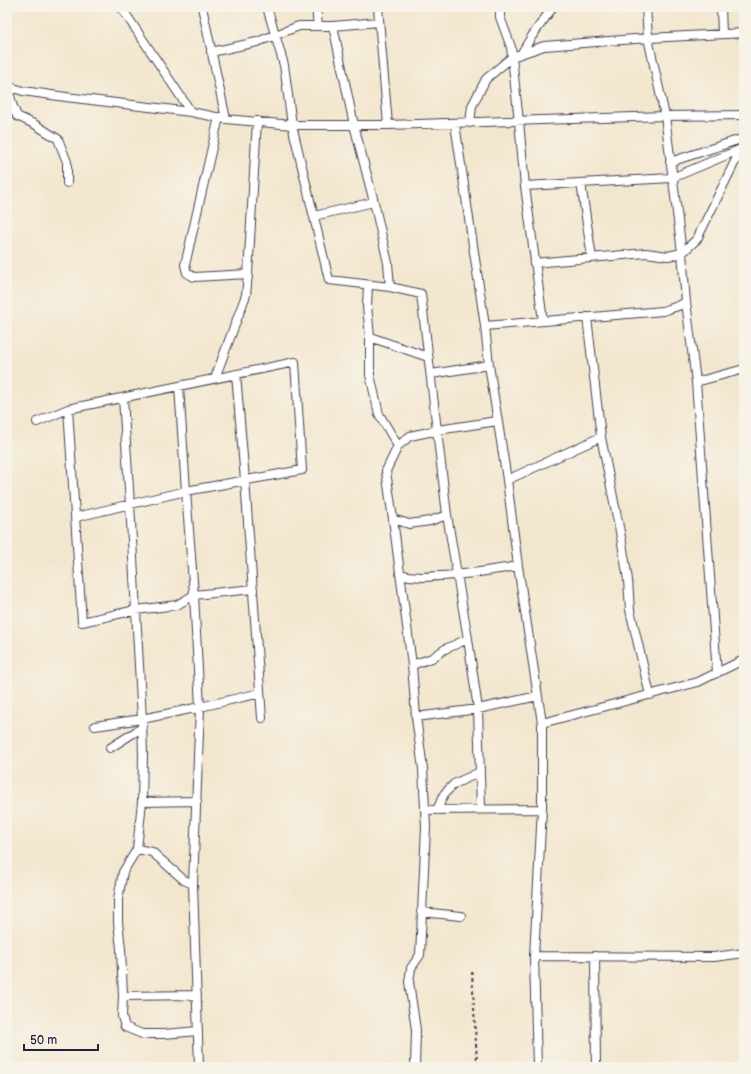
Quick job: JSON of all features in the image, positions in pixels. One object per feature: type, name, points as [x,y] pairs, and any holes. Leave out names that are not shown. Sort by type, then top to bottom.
[{"type":"street","points":[[121,7],[191,112]]},
{"type":"street","points":[[202,7],[223,118],[185,266],[187,273],[194,277],[248,274]]},
{"type":"street","points":[[267,7],[284,65],[292,125],[330,280],[390,288],[421,294],[447,515],[458,576],[478,709],[481,810]]},
{"type":"street","points":[[316,7],[318,26]]},
{"type":"street","points":[[378,7],[388,125]]},
{"type":"street","points":[[500,7],[500,17],[511,47],[525,186],[542,321]]},
{"type":"street","points":[[521,54],[553,7]]},
{"type":"street","points":[[646,7],[648,38],[665,116],[696,382],[717,673]]},
{"type":"street","points":[[721,7],[722,34]]},
{"type":"street","points":[[211,52],[257,42],[299,26],[333,26],[379,22]]},
{"type":"street","points":[[333,26],[354,125],[388,263],[390,288]]},
{"type":"street","points":[[470,123],[472,106],[486,79],[512,57],[544,46],[648,38],[744,33]]},
{"type":"street","points":[[7,86],[23,91],[66,97],[191,112],[223,118],[292,125],[455,124],[665,116],[744,115]]},
{"type":"street","points":[[7,86],[17,116],[36,125],[58,139],[67,162],[67,183]]},
{"type":"street","points":[[215,378],[246,295],[256,121]]},
{"type":"street","points":[[455,124],[542,723],[542,809],[534,956],[537,1067]]},
{"type":"street","points":[[670,162],[744,138]]},
{"type":"street","points":[[525,186],[672,178],[743,146]]},
{"type":"street","points":[[534,263],[646,252],[668,256],[682,253],[697,239],[743,146]]},
{"type":"street","points":[[581,183],[592,258]]},
{"type":"street","points":[[314,216],[374,202]]},
{"type":"street","points":[[368,285],[366,306],[370,337],[370,375],[378,414],[398,446]]},
{"type":"street","points":[[485,326],[663,311],[686,302]]},
{"type":"street","points":[[587,317],[601,437],[621,537],[628,580],[630,610],[650,695]]},
{"type":"street","points":[[370,337],[428,357]]},
{"type":"street","points":[[37,422],[68,409],[295,362],[302,470],[186,491],[76,517]]},
{"type":"street","points":[[431,374],[489,365]]},
{"type":"street","points":[[696,382],[744,369]]},
{"type":"street","points":[[236,374],[262,718]]},
{"type":"street","points":[[179,386],[194,595],[200,707],[193,884],[199,1067]]},
{"type":"street","points":[[123,398],[144,756],[142,802],[137,849],[123,872],[118,899],[123,996],[122,1016],[125,1027],[142,1034],[198,1031]]},
{"type":"street","points":[[68,409],[82,622],[136,610],[177,605],[194,595],[253,589]]},
{"type":"street","points":[[415,1067],[416,1030],[409,982],[411,968],[420,954],[426,827],[423,769],[416,717],[412,665],[386,471],[398,446],[410,436],[497,421]]},
{"type":"street","points":[[507,480],[601,437]]},
{"type":"street","points":[[393,519],[408,524],[430,521],[447,515]]},
{"type":"street","points":[[400,574],[410,577],[458,576],[518,566]]},
{"type":"street","points":[[412,665],[432,658],[445,649],[468,639]]},
{"type":"street","points":[[542,723],[698,682],[744,661]]},
{"type":"street","points":[[95,726],[142,723],[200,707],[260,693]]},
{"type":"street","points":[[416,717],[478,709],[538,696]]},
{"type":"street","points":[[110,748],[142,723]]},
{"type":"street","points":[[437,810],[444,794],[454,784],[480,772]]},
{"type":"street","points":[[142,802],[197,801]]},
{"type":"street","points":[[425,810],[542,809]]},
{"type":"street","points":[[137,849],[152,852],[184,880],[193,884]]},
{"type":"street","points":[[421,912],[461,916]]},
{"type":"street","points":[[534,956],[714,957],[744,953]]},
{"type":"street","points":[[595,956],[596,1067]]},
{"type":"street","points":[[123,996],[197,995]]},
{"type":"path","points":[[472,972],[476,1067]]}]
